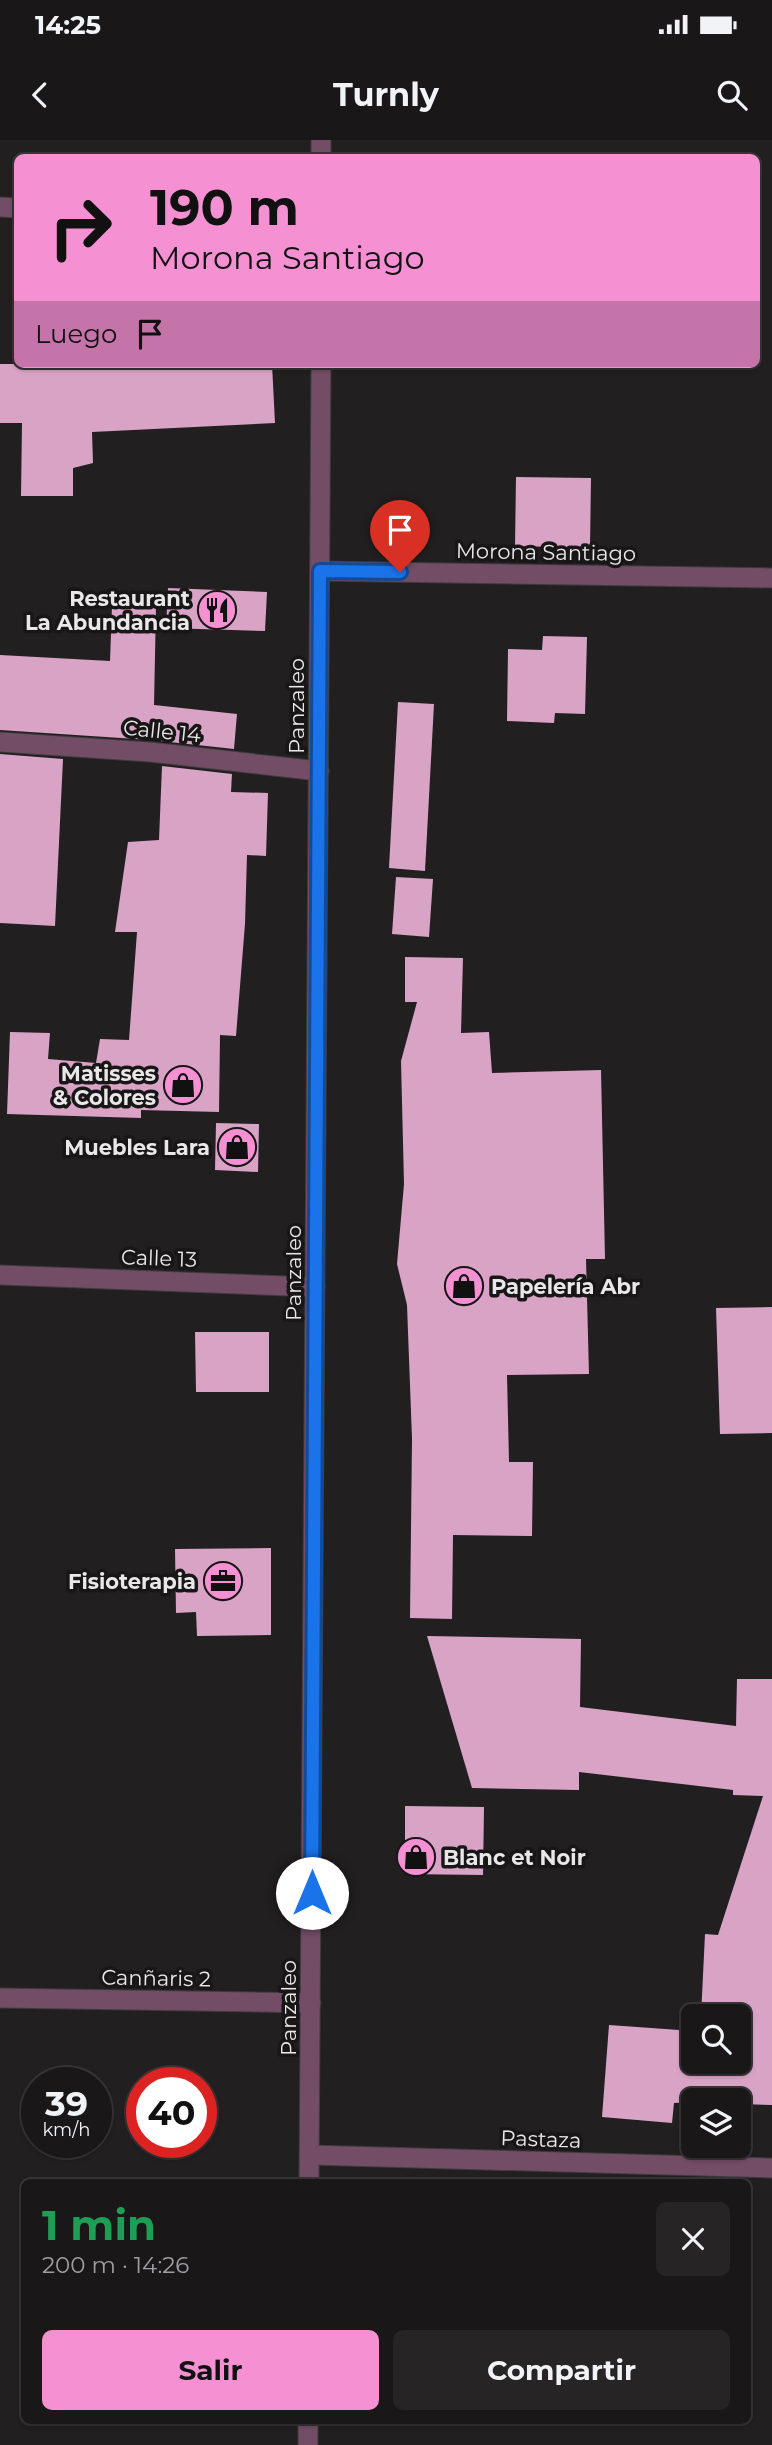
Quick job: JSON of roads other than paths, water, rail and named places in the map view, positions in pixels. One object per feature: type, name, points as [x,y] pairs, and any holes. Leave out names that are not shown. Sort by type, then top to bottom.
[{"type":"street","name":"Panzaleo","points":[[309,2179],[321,368]]},
{"type":"street","name":"Morona Santiago","points":[[320,571],[772,578]]},
{"type":"street","name":"Calle 14","points":[[0,742],[150,752],[319,771]]},
{"type":"street","name":"Calle 13","points":[[0,1275],[315,1287]]},
{"type":"street","name":"Canñaris 2","points":[[0,1998],[311,2003]]},
{"type":"street","name":"Pastaza","points":[[310,2155],[772,2168]]},
{"type":"street","points":[[308,2424],[308,2445]]},
{"type":"place","name":"Restaurant La Abundancia","points":[[217,610]]},
{"type":"place","name":"Matisses & Colores","points":[[183,1085]]},
{"type":"place","name":"Muebles Lara","points":[[237,1147]]},
{"type":"place","name":"Papelería Abr","points":[[464,1286]]},
{"type":"place","name":"Fisioterapia","points":[[223,1581]]},
{"type":"place","name":"Blanc et Noir","points":[[416,1857]]}]
